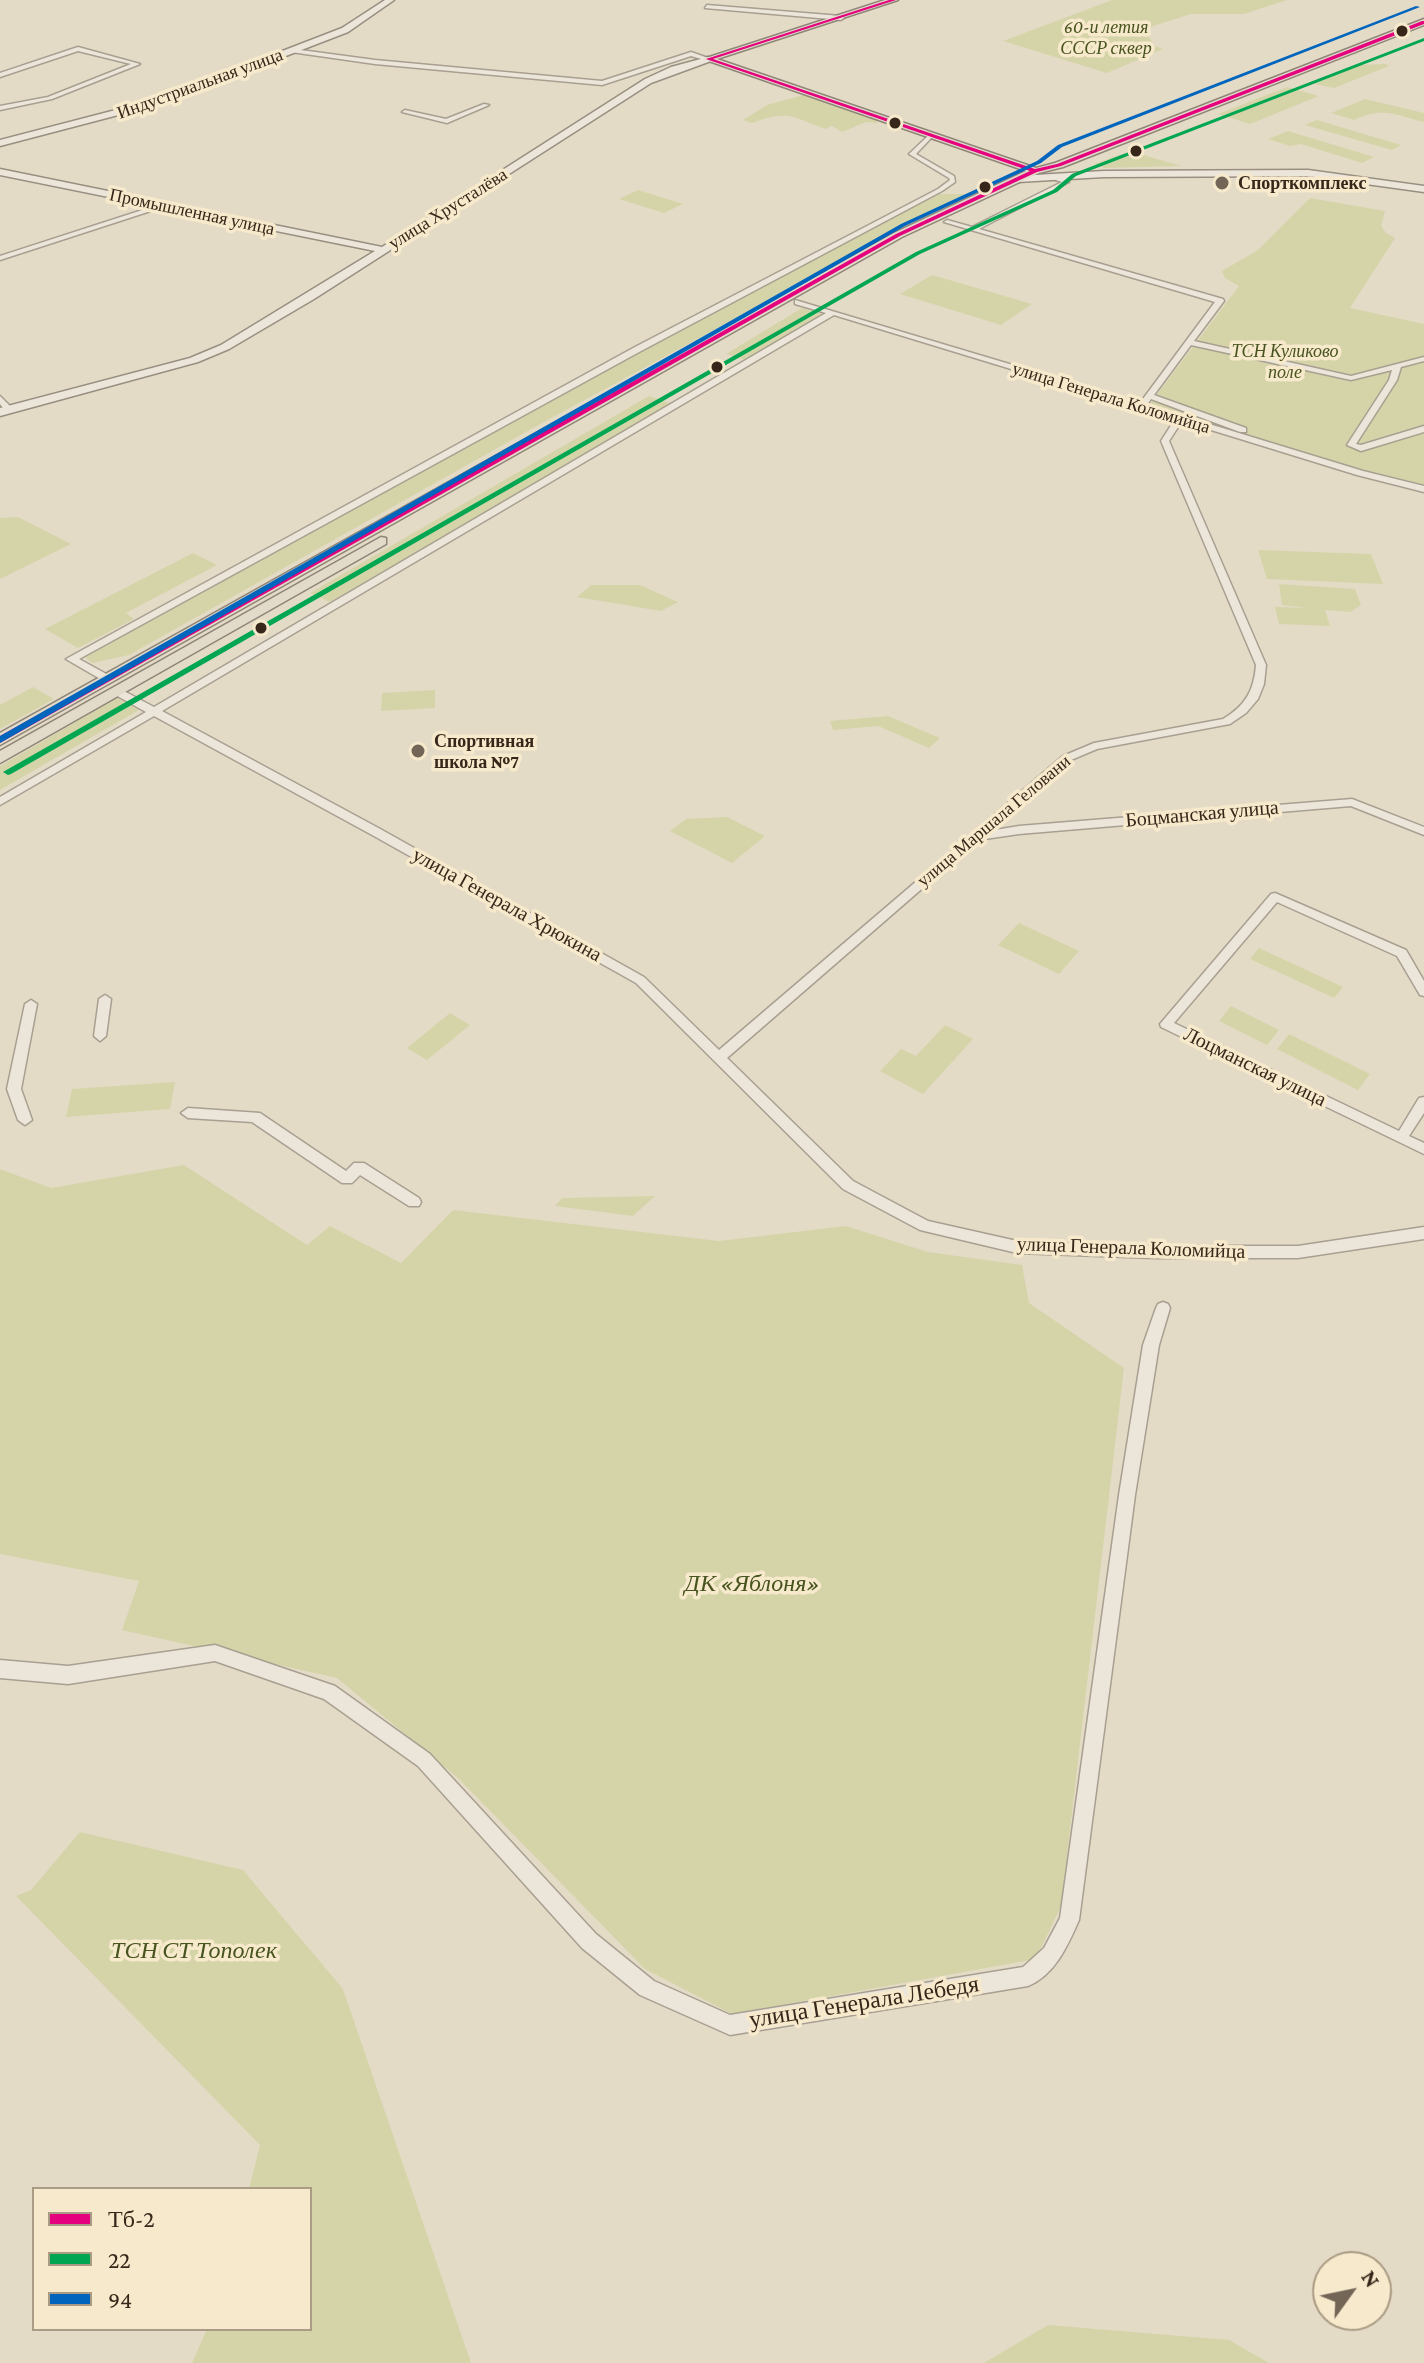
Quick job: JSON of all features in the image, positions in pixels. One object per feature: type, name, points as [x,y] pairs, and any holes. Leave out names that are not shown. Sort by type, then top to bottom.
[{"type":"main road","name":"Индустриальная улица","points":[[0,143],[161,101],[354,25],[390,0]]},
{"type":"main road","name":"улица Хрусталёва","points":[[5,411],[194,360],[225,347],[384,250],[648,81],[674,69],[894,0]]},
{"type":"main road","points":[[1063,173],[1424,22]]},
{"type":"main road","points":[[708,59],[1039,174],[1104,174]]},
{"type":"main road","points":[[936,137],[949,154],[953,150],[967,149]]},
{"type":"main road","points":[[1002,161],[1063,173],[1322,174],[1424,189]]},
{"type":"main road","points":[[990,171],[1017,184]]},
{"type":"main road","name":"Промышленная улица","points":[[0,172],[384,250]]},
{"type":"main road","points":[[0,740],[898,235],[1039,174]]},
{"type":"main road","points":[[0,758],[798,302],[1017,184]]},
{"type":"street","points":[[713,0],[707,7],[841,18]]},
{"type":"street","points":[[0,75],[78,49],[137,64],[50,98],[0,108]]},
{"type":"street","points":[[293,51],[375,62],[602,83],[689,55],[699,54],[708,59]]},
{"type":"street","points":[[405,112],[447,121],[486,105]]},
{"type":"street","points":[[106,678],[71,659],[625,356],[949,184],[953,181],[952,177],[912,154],[919,146],[936,137]]},
{"type":"street","points":[[973,229],[1065,184],[1063,173]]},
{"type":"street","points":[[0,258],[161,206]]},
{"type":"street","points":[[947,222],[1220,301],[1142,406]]},
{"type":"street","name":"улица Генерала Коломийца","points":[[798,302],[1360,473],[1424,486]]},
{"type":"street","points":[[0,802],[832,313]]},
{"type":"street","points":[[1189,342],[1343,378],[1365,376],[1424,359]]},
{"type":"street","points":[[1398,364],[1393,380],[1351,445],[1361,448],[1424,429]]},
{"type":"street","points":[[1150,396],[1287,447],[1424,486]]},
{"type":"street","points":[[0,398],[5,411]]},
{"type":"street","name":"улица Маршала Геловани","points":[[719,1057],[1067,758],[1080,750],[1126,738],[1226,722],[1244,712],[1257,693],[1261,665],[1165,441],[1179,419]]},
{"type":"street","name":"улица Генерала Хрюкина","points":[[116,691],[640,980],[848,1185]]},
{"type":"street","name":"Боцманская улица","points":[[975,837],[1019,830],[1352,802],[1424,831]]},
{"type":"street","name":"Лоцманская улица","points":[[1424,992],[1402,953],[1275,897],[1166,1024],[1424,1149]]},
{"type":"street","points":[[100,1036],[105,999]]},
{"type":"street","points":[[25,1120],[14,1089],[31,1004]]},
{"type":"street","points":[[1401,1138],[1424,1102]]},
{"type":"street","points":[[188,1113],[255,1117],[347,1179],[359,1167],[414,1202]]},
{"type":"street","name":"улица Генерала Коломийца","points":[[848,1185],[925,1226],[1017,1247],[1155,1252],[1298,1252],[1424,1233]]},
{"type":"street","name":"улица Генерала Лебедя","points":[[0,1669],[68,1675],[215,1653],[329,1692],[424,1760],[589,1941],[647,1988],[730,2025],[1028,1976],[1051,1955],[1069,1920],[1127,1495],[1151,1345],[1163,1308]]},
{"type":"green space","name":"60-и летия СССР сквер","points":[[1112,0],[1287,0],[1244,14],[1191,14],[1147,28],[1145,31],[1155,46],[1163,49],[1107,73],[1003,41]]},
{"type":"green space","points":[[1359,65],[1389,66],[1334,88],[1314,84]]},
{"type":"green space","points":[[1287,87],[1319,96],[1250,124],[1218,114]]},
{"type":"green space","points":[[804,95],[877,120],[877,123],[866,122],[842,132],[832,126],[825,129],[789,116],[752,123],[743,120],[767,105]]},
{"type":"green space","points":[[1365,99],[1424,113],[1424,122],[1389,113],[1373,113],[1354,120],[1331,113]]},
{"type":"green space","points":[[1317,120],[1401,145],[1392,150],[1305,125]]},
{"type":"green space","points":[[1288,131],[1374,157],[1362,163],[1301,144],[1290,146],[1268,139]]},
{"type":"green space","points":[[1122,154],[1128,157],[1140,154],[1181,166],[1105,168],[1094,164]]},
{"type":"green space","points":[[638,190],[683,204],[664,213],[619,199]]},
{"type":"green space","points":[[938,194],[966,194],[542,423],[129,655],[92,663],[85,657],[773,279]]},
{"type":"green space","name":"ТСН Куликово поле","points":[[1310,198],[1385,211],[1381,226],[1395,238],[1350,308],[1424,324],[1424,486],[1374,474],[1149,405],[1239,286],[1225,278],[1222,271],[1258,250]]},
{"type":"green space","points":[[932,275],[1032,304],[1001,325],[900,294]]},
{"type":"green space","points":[[802,308],[822,314],[746,360],[726,354]]},
{"type":"green space","points":[[649,396],[672,404],[330,602],[310,593]]},
{"type":"green space","points":[[18,517],[71,544],[0,579],[0,518]]},
{"type":"green space","points":[[1258,550],[1371,554],[1383,584],[1267,579]]},
{"type":"green space","points":[[193,553],[217,565],[126,613],[134,619],[78,648],[45,629]]},
{"type":"green space","points":[[1279,584],[1355,589],[1361,605],[1351,612],[1325,610],[1330,626],[1279,624],[1275,607],[1307,608],[1282,605]]},
{"type":"green space","points":[[591,585],[640,585],[678,602],[661,611],[577,597]]},
{"type":"green space","points":[[33,687],[54,699],[0,729],[0,705]]},
{"type":"green space","points":[[435,690],[435,708],[381,711],[382,693]]},
{"type":"green space","points":[[117,698],[139,710],[0,790],[0,766]]},
{"type":"green space","points":[[888,716],[940,738],[929,748],[878,726],[833,730],[830,721]]},
{"type":"green space","points":[[727,817],[765,836],[732,863],[670,831],[686,819]]},
{"type":"green space","points":[[1019,923],[1079,951],[1059,974],[998,945]]},
{"type":"green space","points":[[1259,948],[1343,987],[1334,998],[1250,959]]},
{"type":"green space","points":[[1231,1006],[1279,1030],[1267,1045],[1219,1021]]},
{"type":"green space","points":[[450,1013],[470,1025],[427,1060],[407,1048]]},
{"type":"green space","points":[[945,1025],[973,1039],[923,1094],[880,1071],[901,1049],[916,1056]]},
{"type":"green space","points":[[1289,1034],[1370,1074],[1358,1090],[1277,1049]]},
{"type":"green space","points":[[175,1082],[170,1109],[66,1117],[72,1089]]},
{"type":"green space","name":"ДК «Яблоня»","points":[[184,1165],[307,1245],[330,1226],[401,1263],[453,1210],[719,1241],[846,1226],[928,1252],[1022,1265],[1029,1303],[1124,1368],[1061,1906],[1036,1959],[732,2014],[645,1969],[458,1778],[337,1678],[122,1630],[139,1581],[0,1554],[0,1169],[51,1188]]},
{"type":"green space","points":[[655,1196],[633,1216],[555,1206],[562,1198]]},
{"type":"green space","name":"ТСН СТ Тополек","points":[[80,1832],[243,1870],[343,1989],[471,2363],[192,2363],[206,2331],[312,2331],[312,2187],[250,2187],[260,2145],[16,1896],[31,1890]]},
{"type":"green space","points":[[1048,2325],[1229,2340],[1269,2363],[984,2363]]},
{"type":"transit line","name":"Тб-2","points":[[708,59],[894,0]]},
{"type":"transit line","name":"94","points":[[0,740],[903,225],[1039,162],[1060,146],[1418,7]]},
{"type":"transit line","name":"Тб-2","points":[[0,740],[898,235],[1035,171],[1059,165],[1424,22]]},
{"type":"transit line","name":"22","points":[[8,772],[918,253],[1055,191],[1074,175],[1424,39]]},
{"type":"transit line","name":"Тб-2","points":[[708,59],[1035,171]]},
{"type":"place","name":"Спорткомплекс","points":[[1222,183]]},
{"type":"place","name":"Спортивная школа №7","points":[[418,751]]}]
